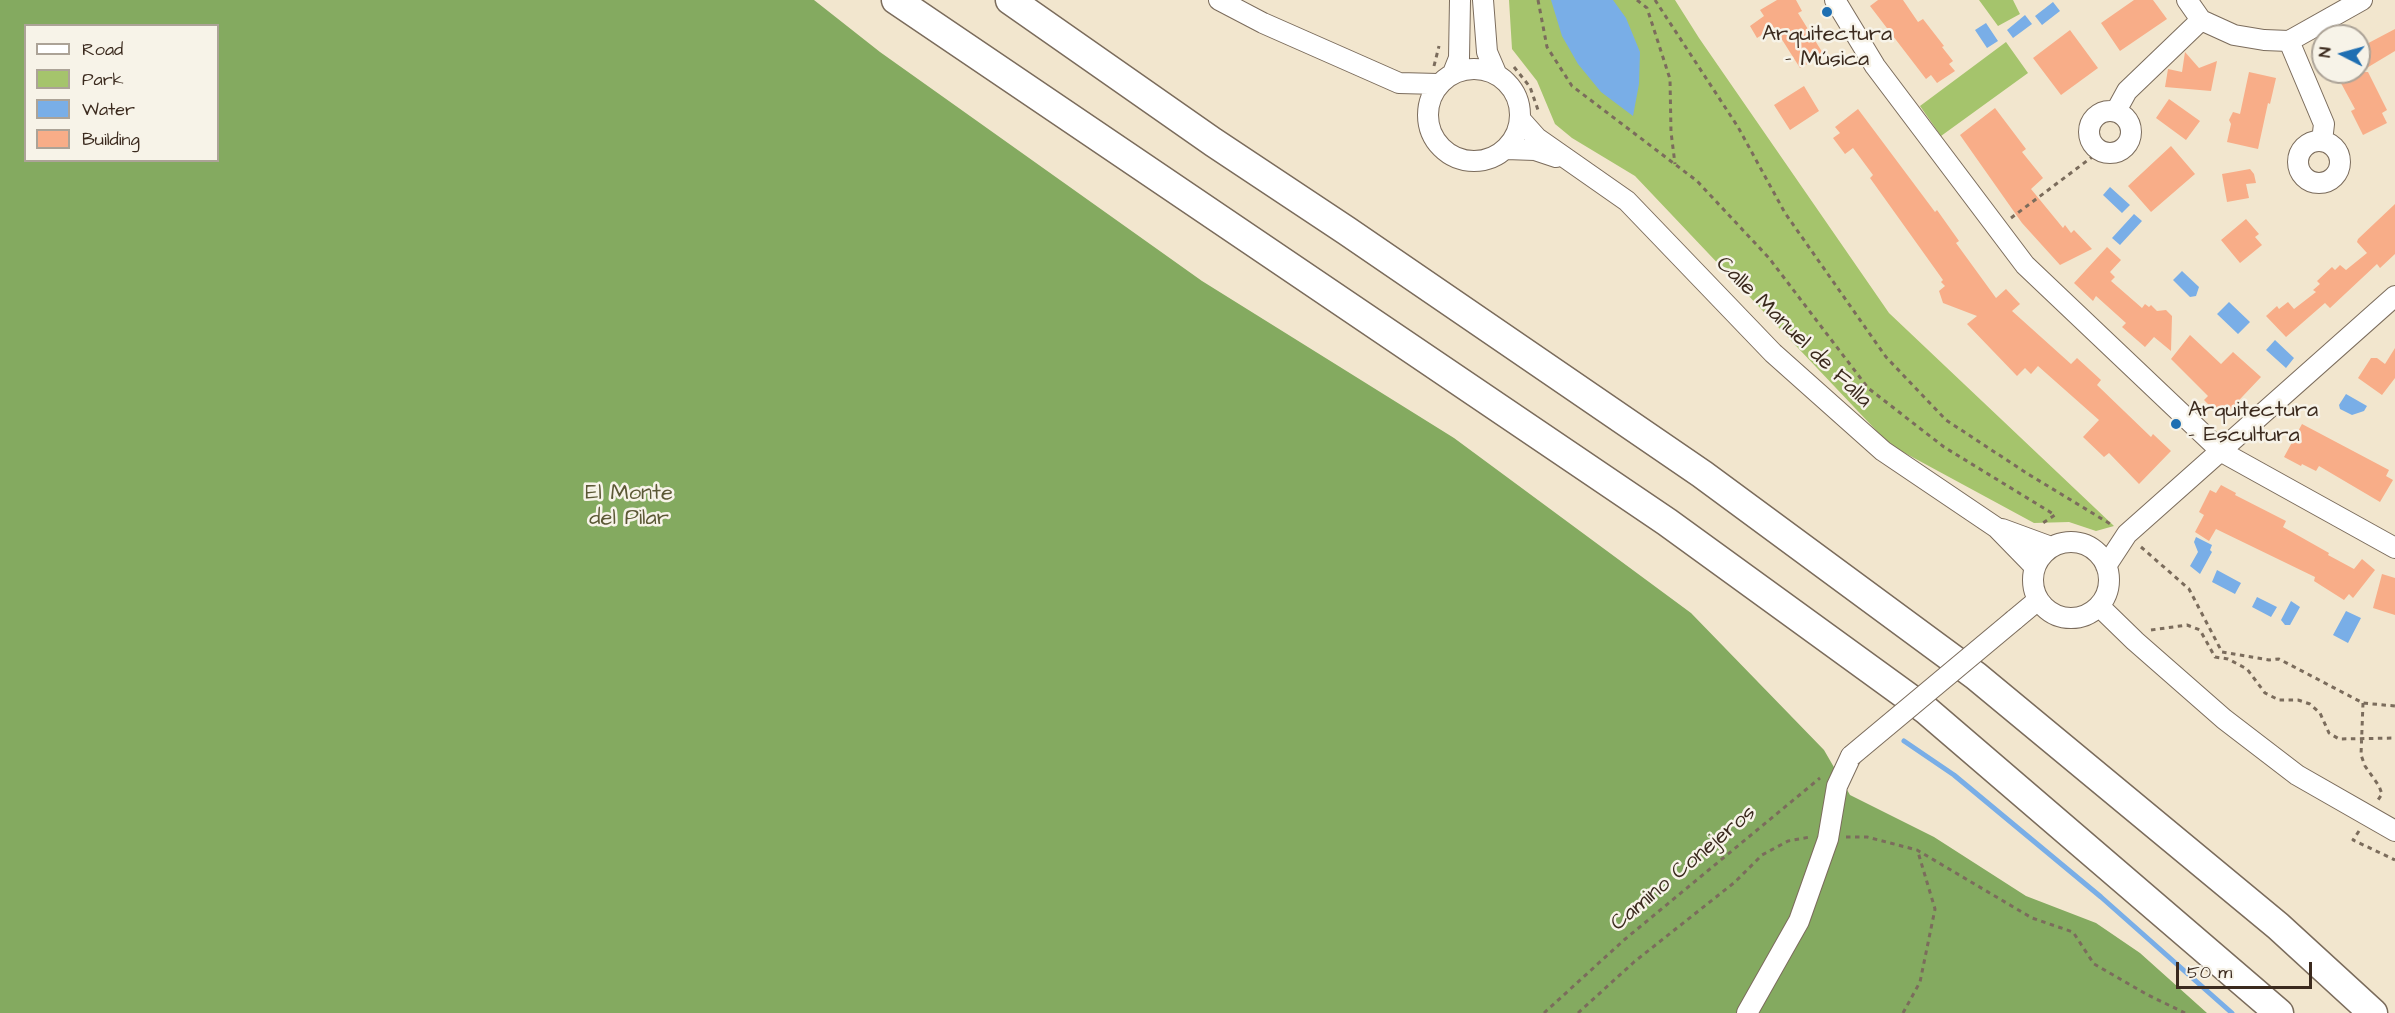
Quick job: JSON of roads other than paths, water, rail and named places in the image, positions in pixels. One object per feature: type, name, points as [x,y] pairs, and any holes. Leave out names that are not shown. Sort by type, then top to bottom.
[{"type":"highway","points":[[896,0],[1667,522],[1926,711],[2279,1013]]},
{"type":"highway","points":[[916,0],[1023,87]]},
{"type":"highway","points":[[1010,0],[1084,53],[1702,474],[1966,669],[2278,926],[2373,1013]]},
{"type":"highway","points":[[1032,0],[1084,53]]},
{"type":"street","points":[[1219,0],[1263,23],[1400,82],[1427,114]]},
{"type":"street","points":[[1400,82],[1446,79],[1467,68],[1482,68],[1496,73],[1510,85],[1518,100],[1520,119],[1513,140],[1506,149],[1494,157],[1482,161],[1468,161],[1455,158],[1443,150],[1434,140],[1429,128],[1427,114],[1430,98],[1446,79],[1459,58],[1460,0]]},
{"type":"street","points":[[1484,0],[1487,52],[1496,73]]},
{"type":"street","points":[[1835,0],[1875,66],[2025,265],[2222,452],[2395,548]]},
{"type":"street","points":[[2187,0],[2201,20],[2234,35],[2289,41],[2362,0]]},
{"type":"street","points":[[2116,111],[2127,91],[2201,20]]},
{"type":"street","points":[[2289,41],[2324,124],[2322,141]]},
{"type":"street","points":[[2102,111],[2116,111],[2122,114],[2130,126],[2129,140],[2118,151],[2111,153],[2100,151],[2091,142],[2089,126],[2096,115],[2102,111]]},
{"type":"street","name":"Calle Manuel de Falla","points":[[1520,119],[1537,138],[1567,161],[1627,201],[1773,353],[1883,451],[1997,528],[2035,567]]},
{"type":"street","name":"Calle Manuel de Falla","points":[[1506,149],[1535,150],[1567,161]]},
{"type":"street","points":[[2106,566],[2127,534],[2395,296]]},
{"type":"street","name":"Calle Manuel de Falla","points":[[1997,528],[2051,547]]},
{"type":"street","points":[[2091,548],[2127,534]]},
{"type":"street","points":[[2071,542],[2091,548],[2101,556],[2109,580],[2106,594],[2099,606],[2090,613],[2067,618],[2046,609],[2038,600],[2032,578],[2042,555],[2051,547],[2071,542]]},
{"type":"street","points":[[1747,1013],[1799,921],[1828,839],[1837,786],[1851,756],[2038,600]]},
{"type":"street","points":[[2099,606],[2135,641],[2224,719],[2279,761],[2297,774],[2395,831]]},
{"type":"water","points":[[1551,0],[1613,0],[1626,18],[1640,52],[1639,84],[1633,116],[1601,92],[1578,64],[1562,36]]},
{"type":"water","points":[[2053,2],[2060,11],[2042,25],[2035,16]]},
{"type":"water","points":[[2025,15],[2032,24],[2013,38],[2007,30]]},
{"type":"water","points":[[1986,23],[1998,41],[1987,48],[1975,30]]},
{"type":"water","points":[[2110,187],[2130,205],[2122,213],[2103,195]]},
{"type":"water","points":[[2134,214],[2142,221],[2120,245],[2112,238]]},
{"type":"water","points":[[2182,271],[2199,287],[2196,296],[2190,297],[2173,280]]},
{"type":"water","points":[[2229,302],[2250,322],[2238,334],[2217,314]]},
{"type":"water","points":[[2275,340],[2294,358],[2286,368],[2266,350]]},
{"type":"water","points":[[2346,394],[2367,406],[2364,411],[2352,415],[2340,409],[2339,405]]},
{"type":"water","points":[[2196,537],[2212,545],[2210,550],[2212,552],[2200,574],[2190,566],[2198,552],[2194,542]]},
{"type":"water","points":[[2217,570],[2241,583],[2235,594],[2212,582]]},
{"type":"water","points":[[2257,597],[2277,607],[2271,617],[2252,607]]},
{"type":"water","points":[[2291,601],[2300,607],[2290,625],[2285,625],[2281,620]]},
{"type":"water","points":[[2346,611],[2361,618],[2348,643],[2333,635]]},
{"type":"waterway","points":[[1904,741],[1954,775],[2101,897],[2232,1013]]},
{"type":"place","name":"Arquitectura - Música","points":[[1827,12]]},
{"type":"place","name":"Arquitectura - Escultura","points":[[2176,424]]},
{"type":"park label","name":"El Monte del Pilar","points":[[629,506]]}]
